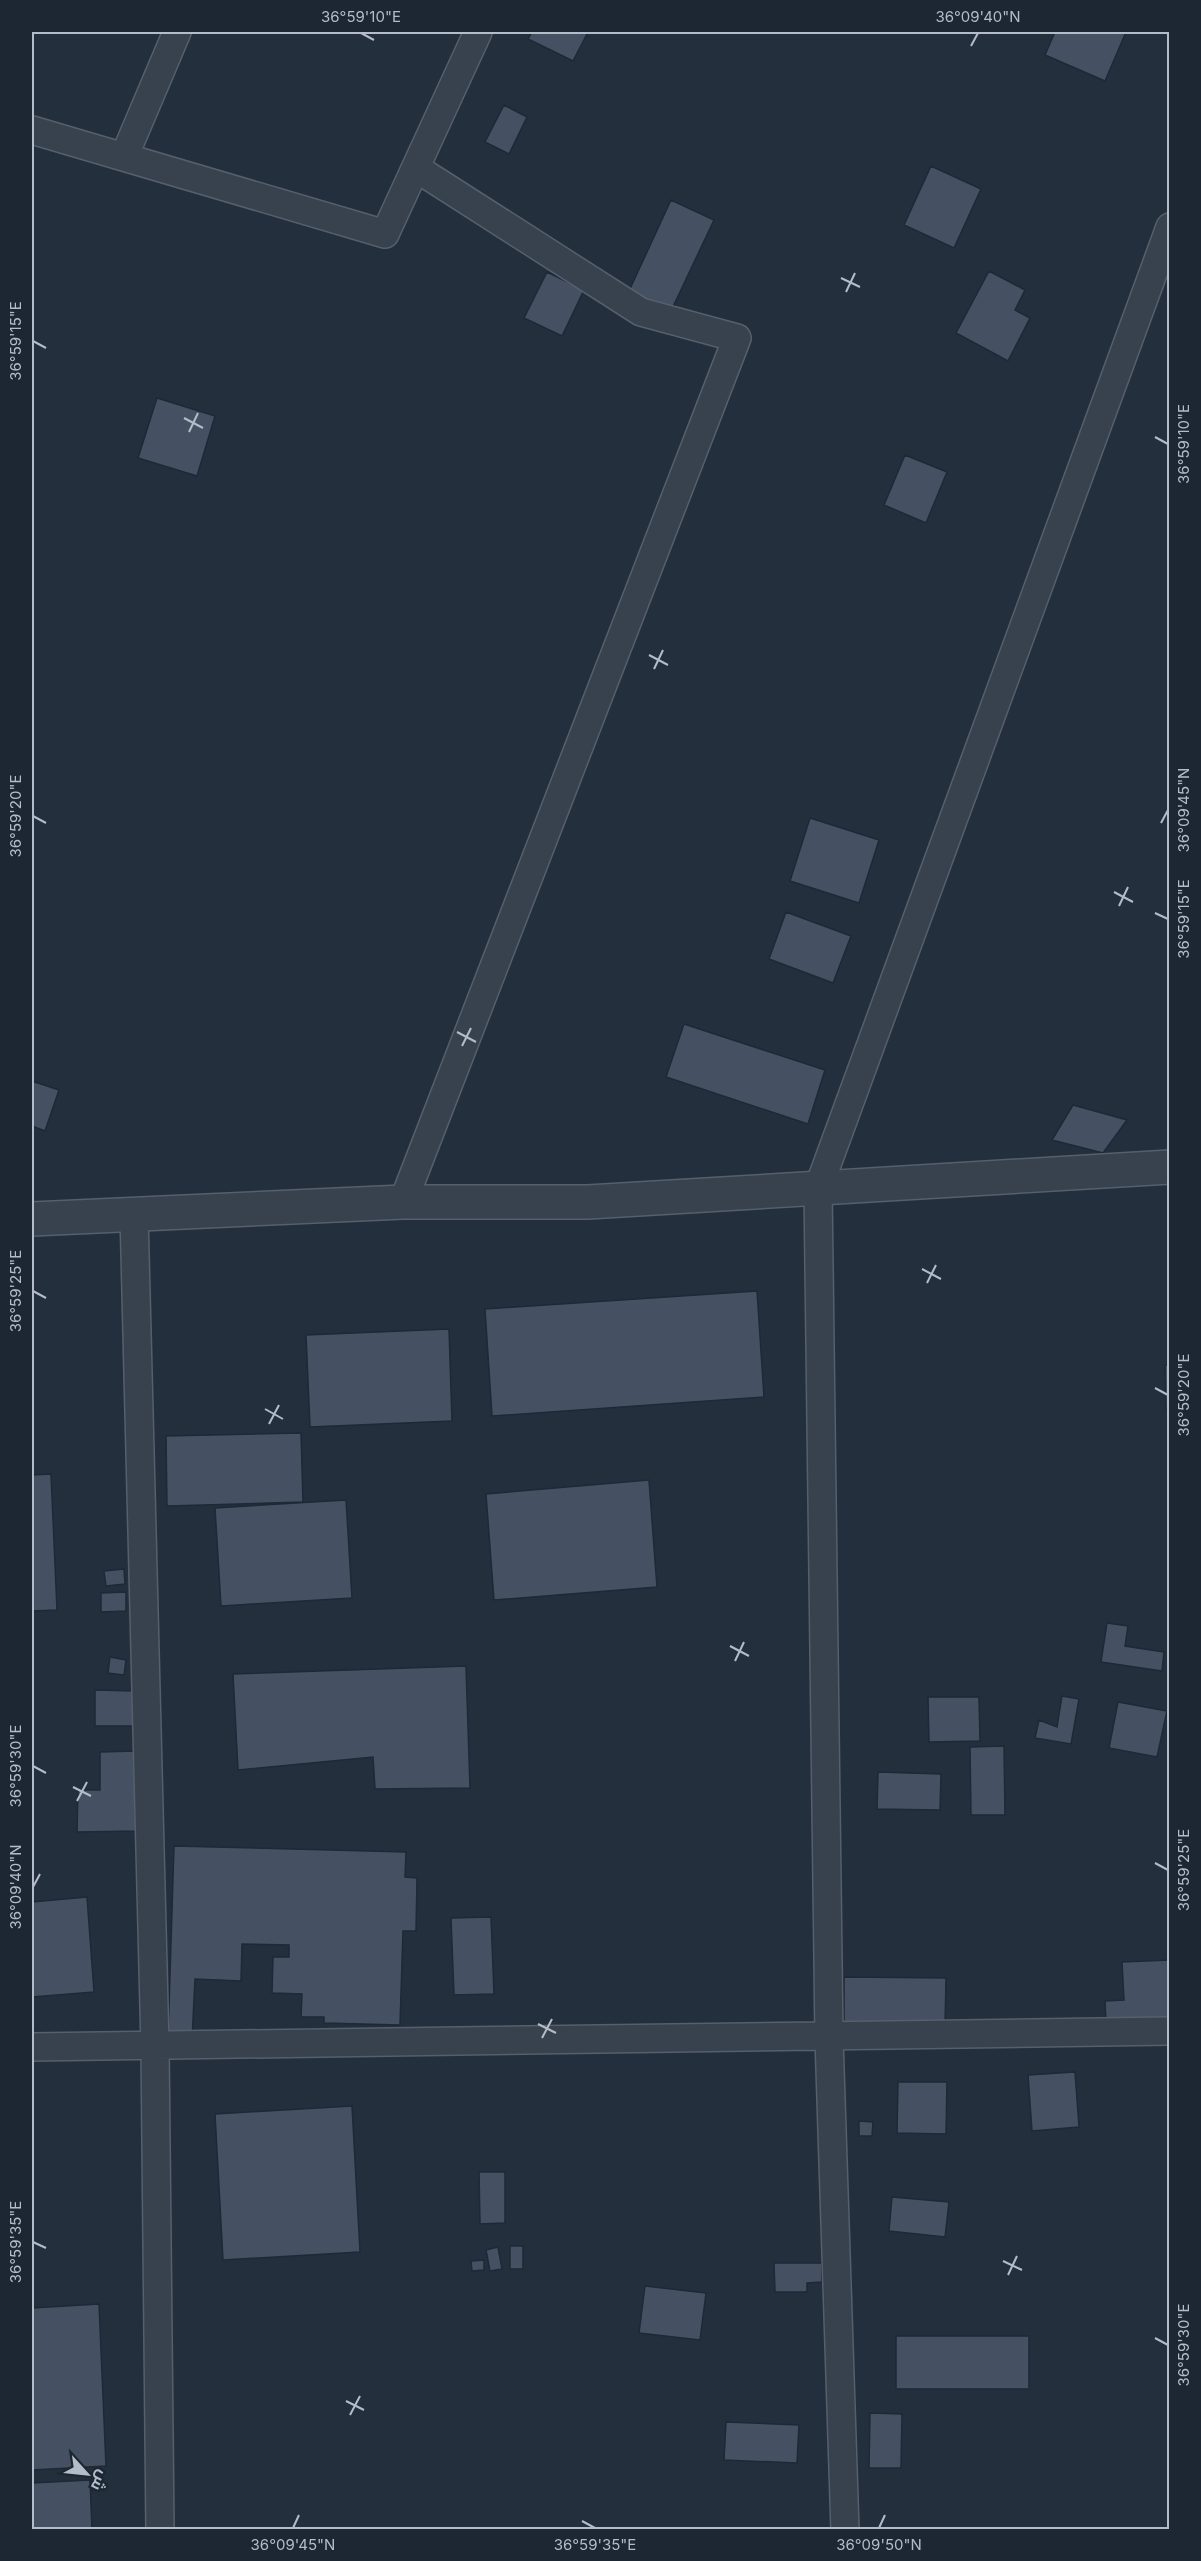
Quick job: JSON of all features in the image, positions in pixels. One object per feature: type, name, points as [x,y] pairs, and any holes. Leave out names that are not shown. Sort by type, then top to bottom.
[{"type":"street","points":[[123,157],[177,32]]},
{"type":"street","points":[[32,130],[385,234],[478,32]]},
{"type":"street","points":[[403,1202],[737,338],[641,312],[416,168]]},
{"type":"street","points":[[845,2529],[829,2038],[818,1189],[1170,227]]},
{"type":"street","points":[[32,1219],[403,1202],[588,1202],[1170,1167]]},
{"type":"street","points":[[134,1214],[155,2047],[160,2529]]},
{"type":"street","points":[[32,2048],[829,2038],[1170,2031]]},
{"type":"building","points":[[532,32],[588,32],[573,61],[528,39]]},
{"type":"building","points":[[1055,32],[1126,32],[1105,81],[1045,55]]},
{"type":"building","points":[[504,105],[527,117],[509,154],[485,142]]},
{"type":"building","points":[[931,166],[981,189],[954,248],[904,225]]},
{"type":"building","points":[[671,200],[714,220],[671,311],[629,291]]},
{"type":"building","points":[[989,271],[1025,290],[1015,310],[1030,318],[1008,361],[956,333]]},
{"type":"building","points":[[547,272],[584,290],[562,336],[524,318]]},
{"type":"building","points":[[157,398],[215,416],[197,476],[138,458]]},
{"type":"building","points":[[905,455],[947,472],[926,523],[884,505]]},
{"type":"building","points":[[810,818],[879,840],[859,903],[790,881]]},
{"type":"building","points":[[786,912],[851,936],[833,983],[769,959]]},
{"type":"building","points":[[684,1024],[825,1070],[808,1124],[666,1077]]},
{"type":"building","points":[[32,1081],[59,1090],[45,1131],[32,1126]]},
{"type":"building","points":[[1073,1105],[1127,1120],[1103,1153],[1052,1140]]},
{"type":"building","points":[[757,1291],[764,1397],[492,1416],[485,1309]]},
{"type":"building","points":[[449,1329],[452,1421],[310,1427],[306,1335]]},
{"type":"building","points":[[1165,1365],[1170,1365],[1170,1410],[1166,1410]]},
{"type":"building","points":[[301,1433],[303,1502],[167,1506],[166,1436]]},
{"type":"building","points":[[51,1474],[57,1610],[32,1611],[32,1475]]},
{"type":"building","points":[[649,1480],[657,1587],[494,1600],[486,1494]]},
{"type":"building","points":[[346,1500],[352,1598],[221,1606],[215,1508]]},
{"type":"building","points":[[124,1569],[125,1584],[106,1586],[104,1571]]},
{"type":"building","points":[[126,1592],[126,1611],[101,1612],[101,1593]]},
{"type":"building","points":[[1107,1623],[1128,1626],[1125,1646],[1164,1652],[1162,1671],[1101,1662]]},
{"type":"building","points":[[110,1657],[126,1660],[124,1675],[108,1673]]},
{"type":"building","points":[[466,1666],[470,1788],[375,1789],[373,1757],[238,1770],[233,1674]]},
{"type":"building","points":[[95,1690],[135,1691],[135,1726],[95,1726]]},
{"type":"building","points":[[1062,1696],[1079,1699],[1071,1744],[1035,1738],[1039,1720],[1057,1727]]},
{"type":"building","points":[[928,1697],[979,1697],[980,1741],[929,1742]]},
{"type":"building","points":[[1118,1702],[1167,1711],[1157,1757],[1109,1748]]},
{"type":"building","points":[[1004,1746],[1005,1815],[971,1815],[970,1747]]},
{"type":"building","points":[[136,1751],[136,1831],[77,1832],[78,1790],[100,1790],[100,1752]]},
{"type":"building","points":[[878,1772],[941,1774],[940,1810],[877,1809]]},
{"type":"building","points":[[174,1846],[406,1852],[405,1877],[417,1878],[416,1931],[403,1931],[400,2025],[324,2023],[324,2017],[301,2017],[302,1994],[272,1993],[273,1957],[289,1957],[289,1945],[242,1944],[241,1981],[195,1979],[192,2040],[168,2039]]},
{"type":"building","points":[[87,1897],[94,1992],[32,1997],[32,1902]]},
{"type":"building","points":[[491,1917],[494,1994],[454,1995],[451,1918]]},
{"type":"building","points":[[1170,1960],[1170,2019],[1106,2023],[1105,2001],[1124,2000],[1122,1962]]},
{"type":"building","points":[[844,1977],[946,1978],[945,2026],[844,2025]]},
{"type":"building","points":[[1075,2072],[1079,2127],[1032,2131],[1028,2075]]},
{"type":"building","points":[[898,2082],[947,2082],[946,2134],[897,2133]]},
{"type":"building","points":[[352,2106],[360,2252],[223,2260],[215,2114]]},
{"type":"building","points":[[859,2121],[873,2122],[872,2136],[859,2136]]},
{"type":"building","points":[[479,2172],[505,2172],[505,2223],[480,2224]]},
{"type":"building","points":[[892,2197],[949,2202],[945,2237],[889,2231]]},
{"type":"building","points":[[510,2246],[523,2246],[523,2269],[510,2269]]},
{"type":"building","points":[[498,2247],[502,2269],[490,2271],[486,2250]]},
{"type":"building","points":[[484,2260],[484,2270],[472,2271],[471,2261]]},
{"type":"building","points":[[774,2263],[822,2263],[822,2282],[807,2283],[807,2292],[775,2292]]},
{"type":"building","points":[[645,2286],[706,2293],[700,2340],[639,2333]]},
{"type":"building","points":[[99,2304],[106,2466],[32,2470],[32,2308]]},
{"type":"building","points":[[896,2336],[1029,2336],[1029,2389],[896,2389]]},
{"type":"building","points":[[870,2413],[902,2414],[901,2468],[869,2468]]},
{"type":"building","points":[[726,2422],[799,2425],[797,2463],[724,2460]]},
{"type":"building","points":[[90,2480],[92,2530],[32,2530],[32,2483]]}]
